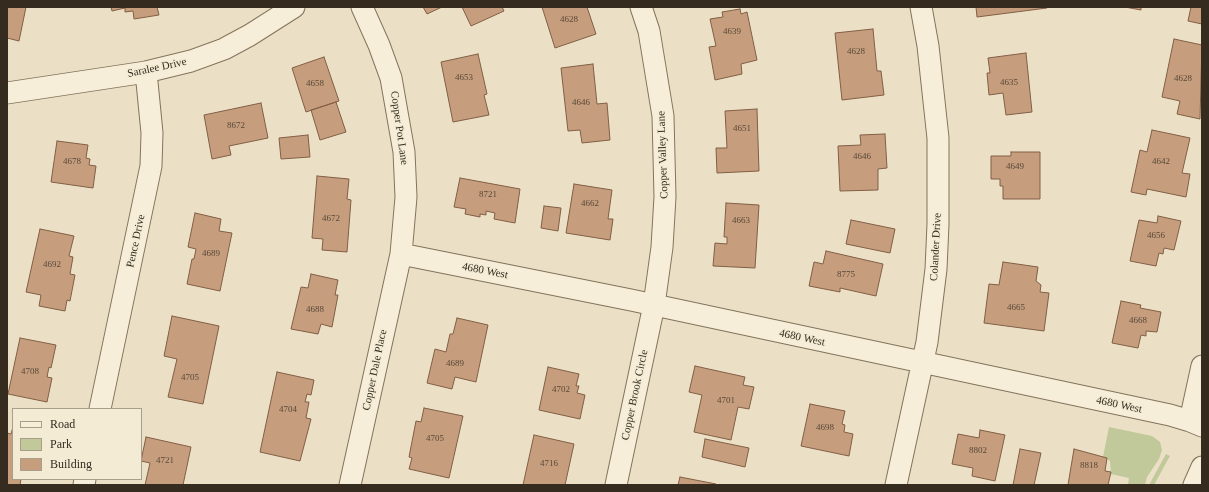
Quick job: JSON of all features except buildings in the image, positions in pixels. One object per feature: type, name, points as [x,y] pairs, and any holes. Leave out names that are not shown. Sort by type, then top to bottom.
[{"type":"street","name":"Saralee Drive","points":[[7,92],[146,72],[184,63],[224,48],[250,35],[294,7]]},
{"type":"street","name":"Copper Pot Lane","points":[[362,7],[379,45],[391,78],[399,112],[404,152],[406,197],[401,254]]},
{"type":"street","name":"Copper Valley Lane","points":[[641,7],[648,30],[663,116],[664,212],[662,254],[654,305]]},
{"type":"street","name":"Colander Drive","points":[[896,485],[923,364],[936,269],[938,224],[938,138],[928,46],[921,7]]},
{"type":"street","name":"Pence Drive","points":[[100,408],[151,166],[152,133],[146,72]]},
{"type":"street","name":"4680 West","points":[[401,254],[654,305],[1196,423]]},
{"type":"street","name":"Copper Dale Place","points":[[350,485],[401,254]]},
{"type":"street","name":"Copper Brook Circle","points":[[616,485],[654,305]]},
{"type":"street","points":[[1196,423],[1202,366]]},
{"type":"street","points":[[1194,485],[1202,467]]},
{"type":"green space","points":[[1109,427],[1152,436],[1160,442],[1162,450],[1159,459],[1147,477],[1145,485],[1128,485],[1129,478],[1111,474],[1110,461],[1103,457]]},
{"type":"green space","points":[[1166,454],[1170,456],[1154,485],[1149,485]]}]
